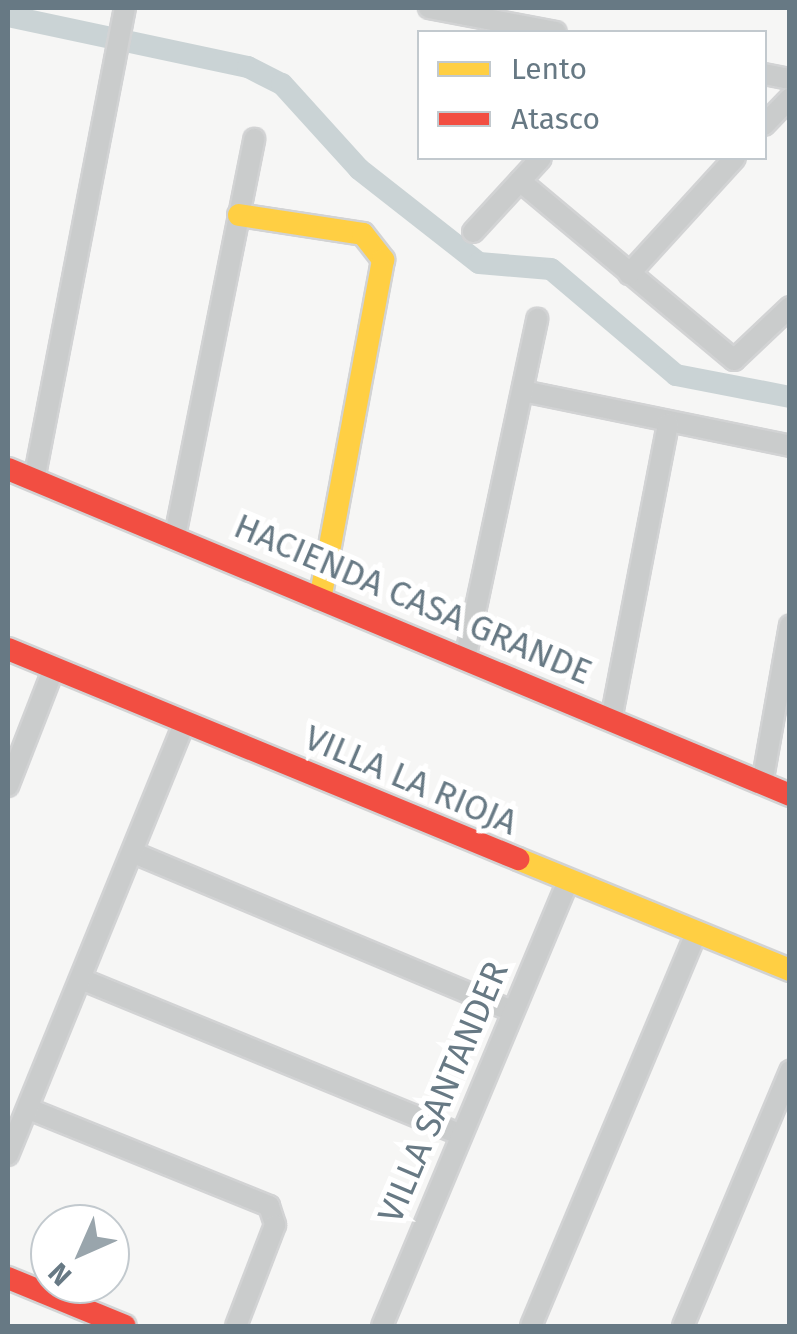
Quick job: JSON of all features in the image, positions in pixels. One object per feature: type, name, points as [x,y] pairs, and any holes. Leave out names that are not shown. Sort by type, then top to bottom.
[{"type":"street","points":[[429,8],[545,30]]},
{"type":"street","points":[[34,480],[124,12]]},
{"type":"street","points":[[767,122],[790,98]]},
{"type":"street","points":[[174,536],[254,139]]},
{"type":"street","points":[[473,232],[539,160]]},
{"type":"street","points":[[629,274],[733,160]]},
{"type":"street","points":[[520,182],[734,360],[790,307]]},
{"type":"street","points":[[239,215],[363,234],[380,246],[320,599]]},
{"type":"street","points":[[466,659],[537,319]]},
{"type":"street","points":[[523,391],[790,446]]},
{"type":"street","points":[[611,720],[668,423]]},
{"type":"street","name":"HACIENDA CASA GRANDE","points":[[8,469],[790,795]]},
{"type":"street","points":[[762,784],[790,625]]},
{"type":"street","name":"VILLA LA RIOJA","points":[[8,649],[566,883],[790,970]]},
{"type":"street","points":[[8,786],[54,668]]},
{"type":"street","points":[[8,1155],[184,723]]},
{"type":"street","points":[[134,853],[512,1011]]},
{"type":"street","name":"VILLA SANTANDER","points":[[382,1326],[458,1134],[566,883]]},
{"type":"street","points":[[530,1326],[698,932]]},
{"type":"street","points":[[81,978],[458,1134]]},
{"type":"street","points":[[683,1326],[790,1071]]},
{"type":"street","points":[[29,1109],[269,1206],[276,1225],[236,1326]]},
{"type":"street","points":[[8,1278],[124,1326]]},
{"type":"waterway","points":[[8,16],[248,67],[282,84],[359,169],[479,263],[551,269],[676,375],[790,397]]},
{"type":"traffic: slow","points":[[239,215],[363,234],[383,260],[320,599]]},
{"type":"traffic: slow","points":[[518,859],[790,970]]},
{"type":"traffic: jam","points":[[8,469],[790,795]]},
{"type":"traffic: jam","points":[[8,649],[518,859]]},
{"type":"traffic: jam","points":[[8,1278],[125,1326]]}]
